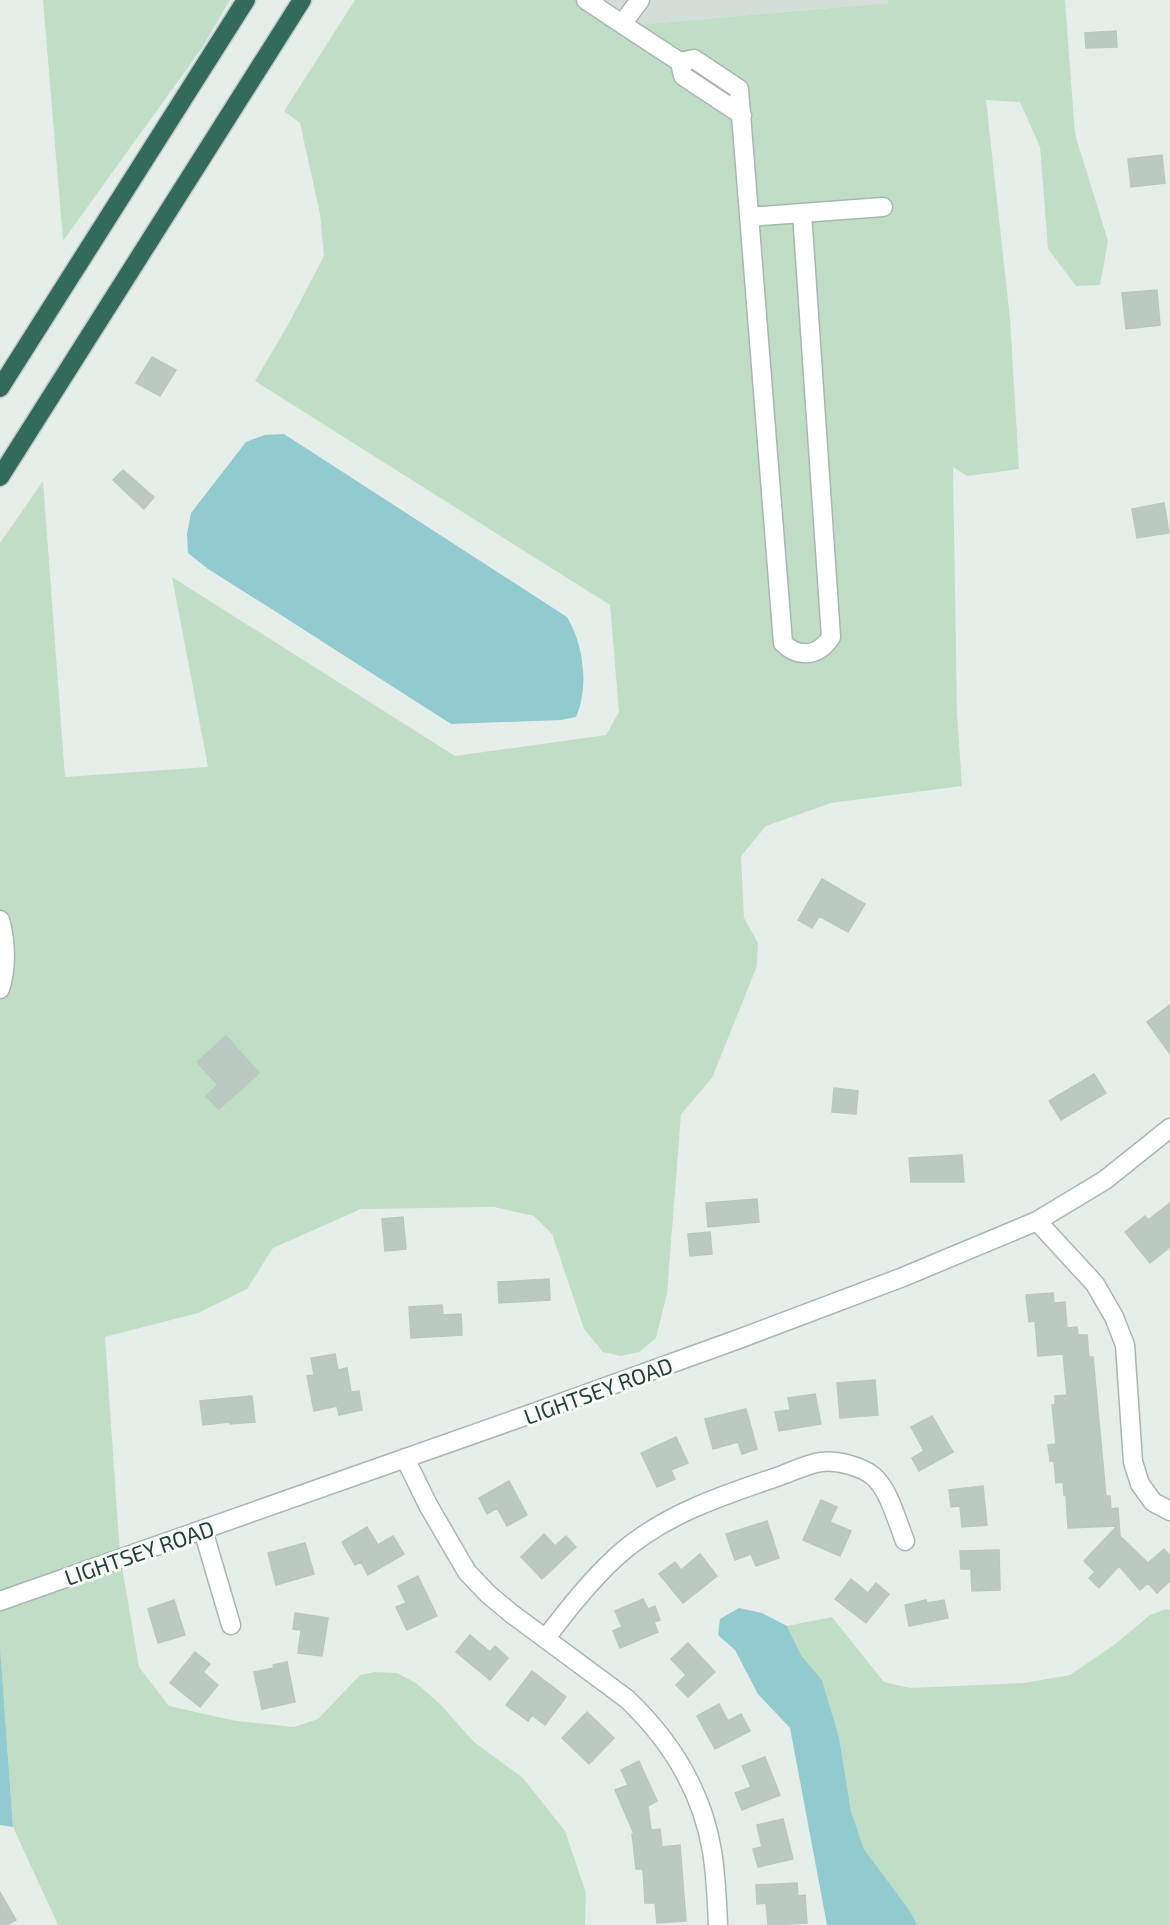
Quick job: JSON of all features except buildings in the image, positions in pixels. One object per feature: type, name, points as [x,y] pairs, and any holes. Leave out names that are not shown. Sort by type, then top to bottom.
[{"type":"highway","points":[[0,388],[246,0]]},
{"type":"highway","points":[[0,477],[302,0]]},
{"type":"street","points":[[586,0],[680,62],[694,59],[739,89],[783,644],[792,652],[802,653],[825,647],[831,637],[802,213]]},
{"type":"street","points":[[621,24],[640,0]]},
{"type":"street","points":[[749,218],[883,207]]},
{"type":"street","points":[[0,920],[4,934],[4,978],[0,989]]},
{"type":"street","name":"LIGHTSEY ROAD","points":[[0,1601],[736,1340],[903,1277],[1037,1221],[1105,1180],[1170,1128]]},
{"type":"street","points":[[1037,1221],[1095,1284],[1114,1317],[1125,1346],[1133,1462],[1140,1484],[1153,1502],[1170,1511]]},
{"type":"street","points":[[405,1458],[467,1572],[488,1594],[627,1699],[657,1731],[682,1767],[707,1828],[716,1882],[718,1925]]},
{"type":"street","points":[[546,1638],[572,1604],[615,1558],[661,1524],[698,1505],[822,1462],[847,1464],[863,1469],[874,1477],[883,1488],[905,1541]]},
{"type":"street","points":[[203,1530],[231,1625]]},
{"type":"shaded area","points":[[587,0],[888,0],[888,3],[625,26]]},
{"type":"green space","points":[[43,0],[230,0],[202,48],[63,241]]},
{"type":"green space","points":[[355,0],[587,0],[625,26],[888,3],[888,0],[1065,0],[1075,134],[1108,241],[1100,285],[1076,286],[1048,249],[1040,147],[1020,102],[986,100],[1010,319],[1019,469],[967,476],[953,467],[957,713],[962,786],[831,803],[766,826],[741,856],[744,918],[758,943],[757,966],[712,1078],[681,1114],[667,1294],[656,1338],[639,1352],[621,1356],[603,1352],[584,1329],[552,1234],[534,1216],[494,1207],[361,1209],[273,1248],[247,1289],[198,1313],[105,1337],[120,1555],[139,1667],[169,1706],[236,1721],[294,1727],[318,1719],[360,1675],[375,1672],[397,1673],[416,1683],[440,1704],[474,1742],[523,1778],[565,1831],[586,1893],[585,1925],[58,1925],[13,1827],[0,1646],[0,543],[43,481],[65,777],[208,767],[172,577],[455,756],[606,735],[619,712],[610,605],[255,381],[324,256],[320,214],[300,123],[284,111]]},
{"type":"green space","points":[[1166,1609],[1170,1610],[1170,1925],[917,1925],[910,1911],[864,1849],[851,1811],[839,1737],[822,1680],[801,1655],[787,1626],[832,1617],[884,1682],[910,1688],[1024,1683],[1070,1675],[1114,1645],[1150,1615]]},
{"type":"water","points":[[284,434],[567,617],[577,640],[583,667],[582,693],[576,717],[561,720],[451,724],[208,569],[188,553],[187,534],[191,513],[246,442],[264,435]]},
{"type":"water","points":[[739,1608],[762,1613],[787,1626],[801,1655],[822,1680],[839,1737],[851,1811],[864,1849],[910,1911],[917,1925],[827,1925],[790,1728],[758,1694],[735,1650],[718,1635],[720,1619]]},
{"type":"water","points":[[0,1646],[13,1827],[0,1825]]}]
